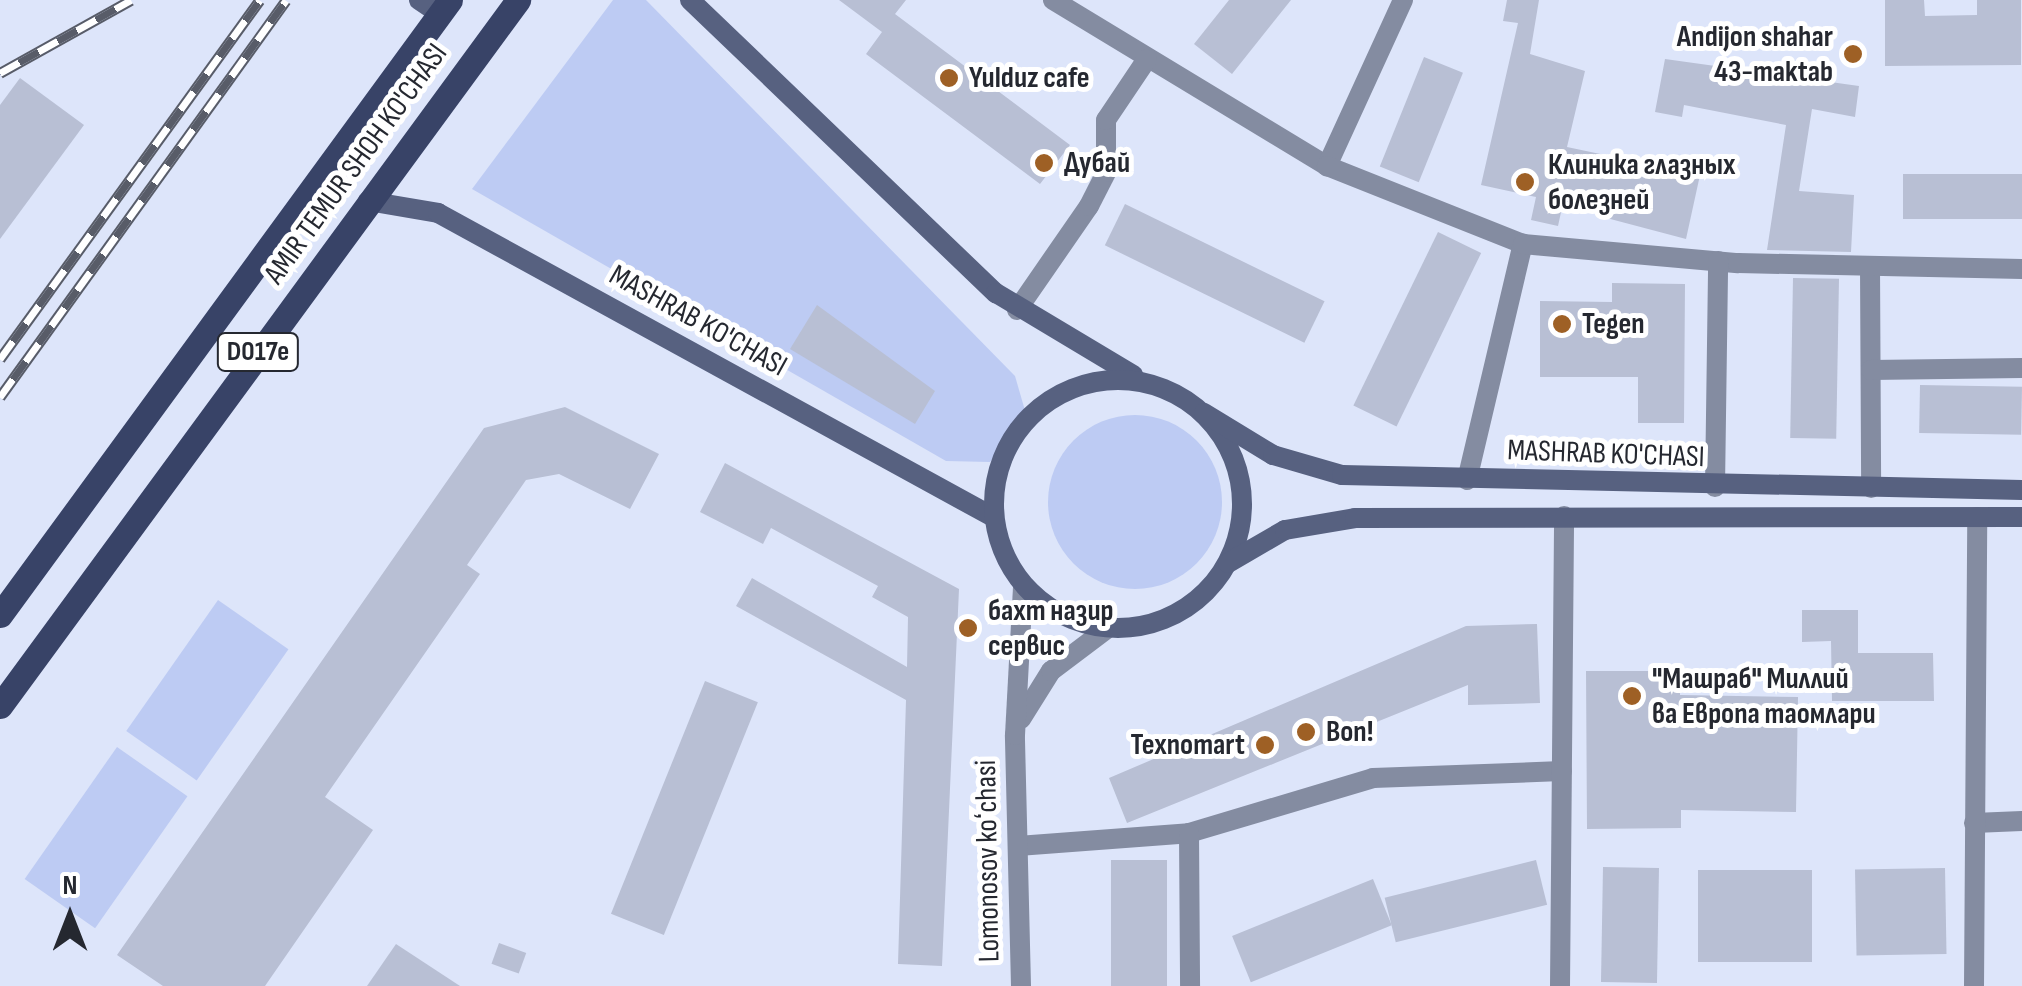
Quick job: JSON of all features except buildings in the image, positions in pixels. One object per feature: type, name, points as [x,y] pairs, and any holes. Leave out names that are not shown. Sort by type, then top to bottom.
[{"type":"main road","name":"AMIR TEMUR SHOH KO'CHASI","points":[[0,706],[518,0]]},
{"type":"main road","name":"MASHRAB KO'CHASI","points":[[693,1],[1018,310],[1308,468],[1467,480],[2022,490]]},
{"type":"main road","name":"AMIR TEMUR SHOH KO'CHASI","points":[[0,615],[436,5]]},
{"type":"main road","name":"MASHRAB KO'CHASI","points":[[368,201],[438,213],[994,517]]},
{"type":"main road","points":[[1023,585],[994,517],[1006,451],[1038,408],[1072,387],[1153,384]]},
{"type":"main road","points":[[1204,412],[1242,484],[1228,563]]},
{"type":"main road","name":"MASHRAB KO'CHASI","points":[[1023,585],[1062,614],[1108,628],[1177,613],[1228,563],[1285,530],[1356,518],[2022,517]]},
{"type":"street","points":[[1053,0],[1327,166],[1523,244],[1718,260],[2022,269]]},
{"type":"street","points":[[1327,166],[1403,0]]},
{"type":"street","points":[[1018,310],[1089,206],[1106,172],[1106,120],[1147,60]]},
{"type":"street","points":[[1467,480],[1523,244]]},
{"type":"street","points":[[1715,487],[1718,260]]},
{"type":"street","points":[[1870,266],[1871,488]]},
{"type":"street","points":[[1871,370],[2022,368]]},
{"type":"street","points":[[1560,986],[1564,516]]},
{"type":"street","points":[[1974,986],[1977,517]]},
{"type":"street","name":"Lomonosov koʻchasi","points":[[1021,986],[1015,735],[1023,585]]},
{"type":"street","points":[[1015,735],[1051,672],[1108,628]]},
{"type":"street","points":[[1018,846],[1189,833],[1373,778],[1562,772]]},
{"type":"street","points":[[1974,822],[2022,821]]},
{"type":"street","points":[[1189,833],[1190,986]]},
{"type":"shaded area","points":[[613,0],[646,0],[1015,376],[1026,414],[990,462],[946,461],[472,189]]},
{"type":"shaded area","points":[[1135,415],[1168,421],[1197,440],[1216,469],[1222,502],[1216,535],[1197,564],[1168,583],[1135,589],[1102,583],[1073,564],[1054,535],[1048,502],[1054,469],[1073,440],[1102,421]]},
{"type":"shaded area","points":[[218,600],[288,649],[197,780],[126,731]]},
{"type":"shaded area","points":[[117,747],[187,796],[95,928],[25,879]]},
{"type":"railway","points":[[0,73],[131,0]]},
{"type":"railway","points":[[0,359],[260,0]]},
{"type":"railway","points":[[0,397],[286,0]]},
{"type":"place","name":"Andijon shahar 43-maktab","points":[[1853,54]]},
{"type":"place","name":"Yulduz cafe","points":[[949,78]]},
{"type":"place","name":"Дубай","points":[[1044,163]]},
{"type":"place","name":"Клиника глазных болезней","points":[[1525,182]]},
{"type":"place","name":"Tegen","points":[[1562,324]]},
{"type":"place","name":"бахт назир сервис","points":[[968,628]]},
{"type":"place","name":"\"Машраб\" Миллий ва Европа таомлари","points":[[1632,696]]},
{"type":"place","name":"Bon!","points":[[1306,732]]},
{"type":"place","name":"Texnomart","points":[[1265,745]]}]
